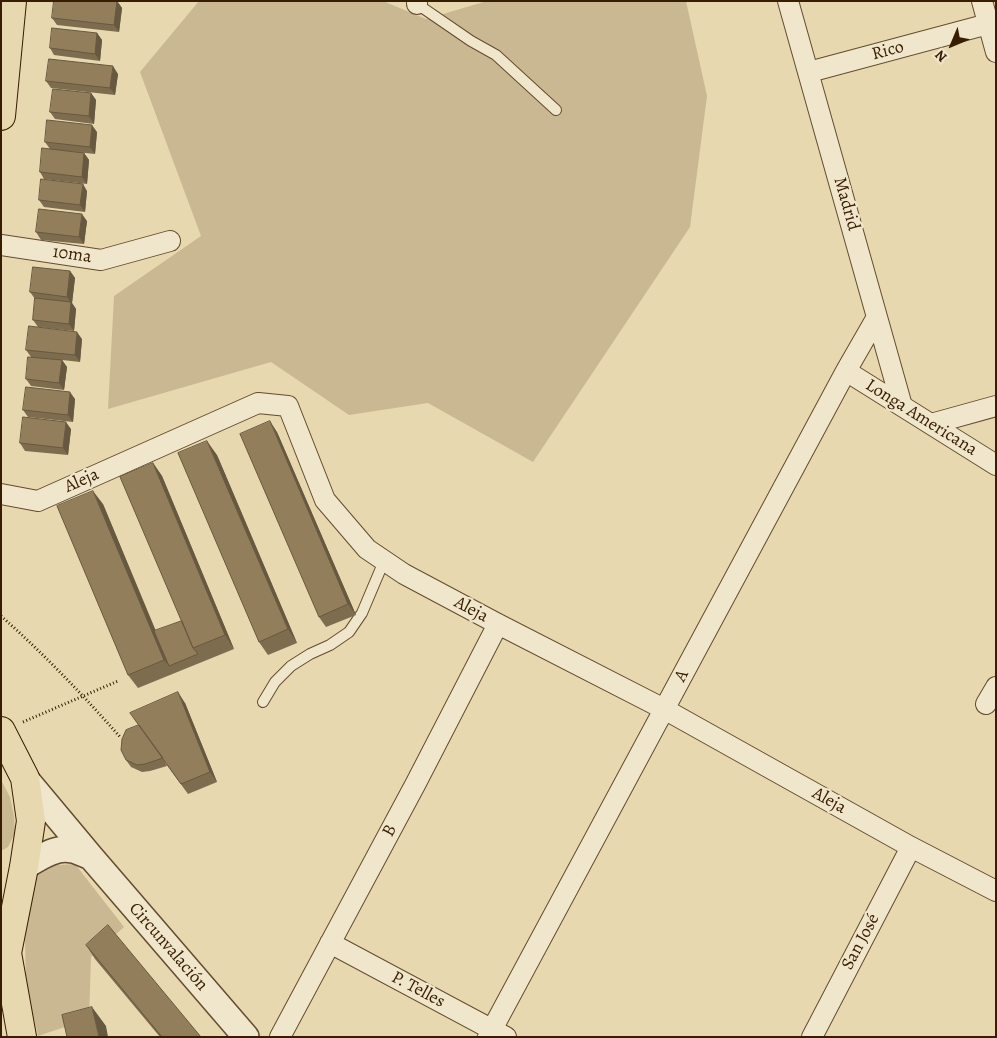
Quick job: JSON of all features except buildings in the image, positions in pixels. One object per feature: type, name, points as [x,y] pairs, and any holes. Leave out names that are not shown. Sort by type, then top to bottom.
[{"type":"main road","points":[[1,116],[12,1]]},
{"type":"main road","points":[[4,739],[25,778],[31,821],[13,872],[4,948],[22,1037]]},
{"type":"street","name":"Madrid","points":[[788,1],[902,406]]},
{"type":"street","points":[[982,1],[992,23],[996,52]]},
{"type":"street","name":"Rico","points":[[809,72],[992,23]]},
{"type":"street","name":"10ma","points":[[1,245],[101,260],[170,241]]},
{"type":"street","name":"A","points":[[496,1034],[664,709],[877,317]]},
{"type":"street","name":"Longa Americana","points":[[846,371],[996,465]]},
{"type":"street","name":"Aleja","points":[[1,494],[38,501],[258,403],[288,406],[325,500],[367,549],[384,561],[404,574],[498,624],[664,709],[911,847],[996,891]]},
{"type":"street","points":[[931,424],[996,406]]},
{"type":"street","name":"B","points":[[280,1037],[416,783],[498,624]]},
{"type":"street","name":"Circunvalación","points":[[25,778],[246,1037]]},
{"type":"street","name":"San José","points":[[812,1037],[911,847]]},
{"type":"street","points":[[13,872],[56,850],[71,849],[91,857]]},
{"type":"street","name":"P. Telles","points":[[330,943],[496,1034]]},
{"type":"lane","points":[[417,3],[471,41],[496,55],[556,110]]},
{"type":"lane","points":[[264,702],[275,682],[291,666],[310,654],[330,645],[349,632],[362,613],[384,561]]},
{"type":"path","points":[[1,616],[25,637],[84,696],[121,738]]},
{"type":"path","points":[[4,739],[84,696],[118,681]]},
{"type":"shaded area","points":[[199,1],[383,1],[426,19],[487,1],[686,1],[707,96],[690,227],[533,462],[428,403],[349,415],[271,362],[108,409],[114,296],[201,236],[140,72]]},
{"type":"shaded area","points":[[1,780],[10,797],[15,833],[8,847],[1,851]]},
{"type":"shaded area","points":[[75,864],[124,927],[91,957],[89,1019],[38,1036],[26,984],[25,940],[30,888],[37,876],[56,865]]}]
